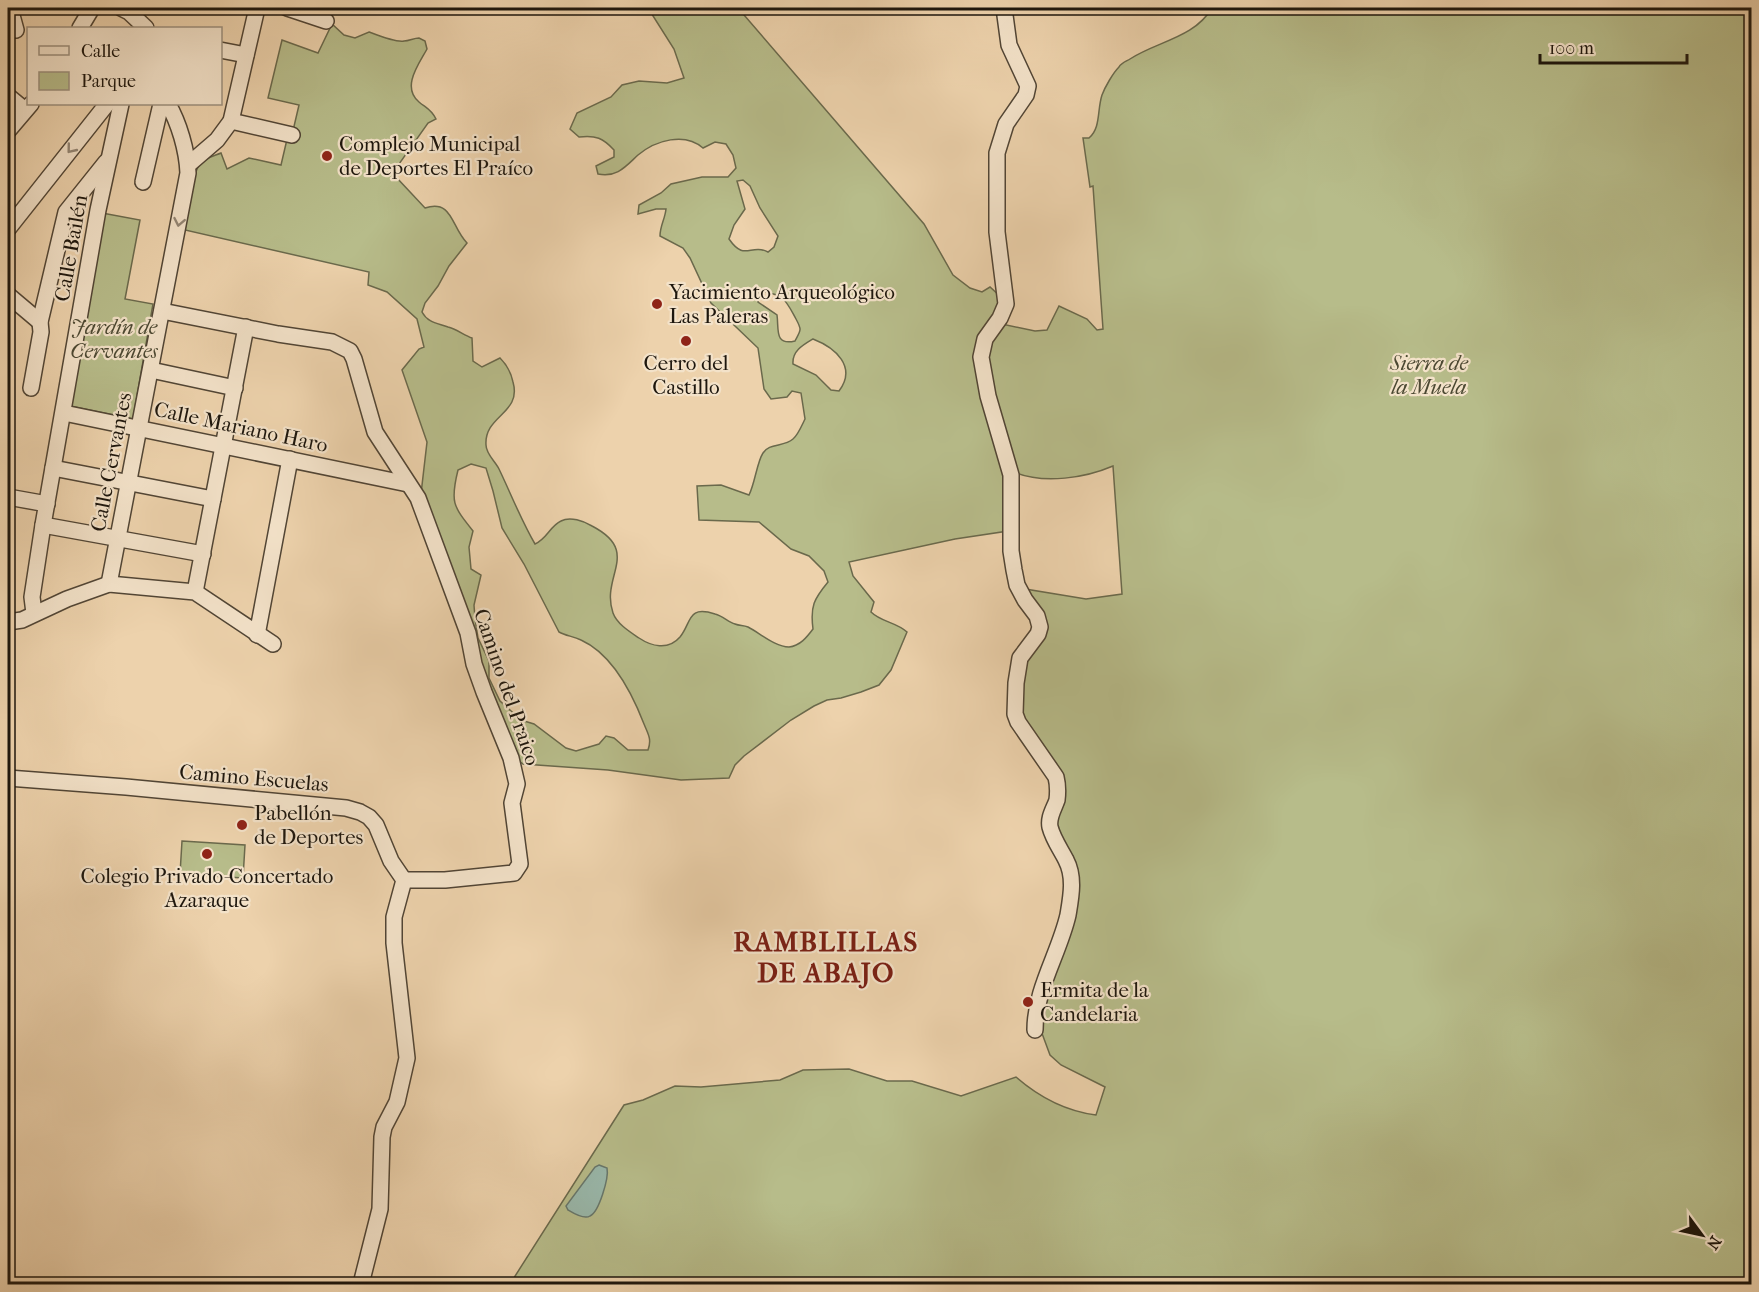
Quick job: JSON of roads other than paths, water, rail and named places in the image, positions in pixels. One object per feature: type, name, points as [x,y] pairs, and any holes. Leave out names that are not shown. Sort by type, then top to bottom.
[{"type":"street","points":[[10,8],[16,30]]},
{"type":"street","points":[[80,27],[90,8]]},
{"type":"street","points":[[188,165],[217,141],[231,121],[257,8]]},
{"type":"street","points":[[287,8],[326,21]]},
{"type":"street","points":[[1004,8],[1009,45],[1028,86],[1026,94],[1006,124],[997,153],[997,232],[1006,304],[983,346],[982,370],[1011,475],[1011,551],[1017,585],[1024,600],[1037,616],[1040,627],[1038,634],[1020,658],[1015,714],[1018,722],[1056,777],[1058,787],[1050,828],[1068,863],[1072,880],[1067,918],[1037,1004],[1035,1030]]},
{"type":"street","points":[[128,9],[145,27]]},
{"type":"street","points":[[222,50],[246,55]]},
{"type":"street","points":[[8,96],[28,107],[8,131]]},
{"type":"street","points":[[9,228],[106,105]]},
{"type":"street","name":"Calle Bailén","points":[[34,613],[32,597],[43,525],[90,254],[121,105]]},
{"type":"street","points":[[143,183],[161,105]]},
{"type":"street","name":"Calle Cervantes","points":[[109,584],[188,173],[176,117],[169,105]]},
{"type":"street","points":[[231,121],[292,135]]},
{"type":"street","points":[[31,387],[41,332],[40,322],[66,212],[109,158]]},
{"type":"street","points":[[8,295],[40,322]]},
{"type":"street","points":[[162,311],[278,334],[332,342],[350,351],[375,432],[408,483]]},
{"type":"street","points":[[195,592],[246,327]]},
{"type":"street","points":[[151,370],[235,388]]},
{"type":"street","name":"Calle Mariano Haro","points":[[64,413],[408,483]]},
{"type":"street","points":[[257,635],[290,459]]},
{"type":"street","points":[[53,468],[213,498]]},
{"type":"street","name":"Camino del Praico","points":[[404,880],[445,880],[514,873],[520,864],[512,802],[517,784],[512,758],[484,692],[474,664],[468,633],[418,498],[408,483]]},
{"type":"street","points":[[8,497],[47,504]]},
{"type":"street","points":[[43,525],[203,554]]},
{"type":"street","points":[[8,622],[22,620],[67,599],[109,584],[195,592],[273,644]]},
{"type":"street","name":"Camino Escuelas","points":[[8,778],[346,808],[369,817],[376,825],[391,861],[404,880]]},
{"type":"street","points":[[361,1284],[380,1209],[382,1137],[384,1127],[397,1102],[406,1058],[394,943],[394,917],[404,880]]},
{"type":"place","name":"Complejo Municipal de Deportes El Praíco","points":[[327,156]]},
{"type":"place","name":"Yacimiento Arqueológico Las Paleras","points":[[657,304]]},
{"type":"place","name":"Cerro del Castillo","points":[[686,341]]},
{"type":"place","name":"Pabellón de Deportes","points":[[242,825]]},
{"type":"place","name":"Colegio Privado-Concertado Azaraque","points":[[207,854]]},
{"type":"place","name":"Ermita de la Candelaria","points":[[1028,1002]]},
{"type":"district","name":"RAMBLILLAS DE ABAJO","points":[[826,958]]},
{"type":"park label","name":"Jardín de Cervantes","points":[[114,339]]},
{"type":"park label","name":"Sierra de la Muela","points":[[1429,375]]}]
